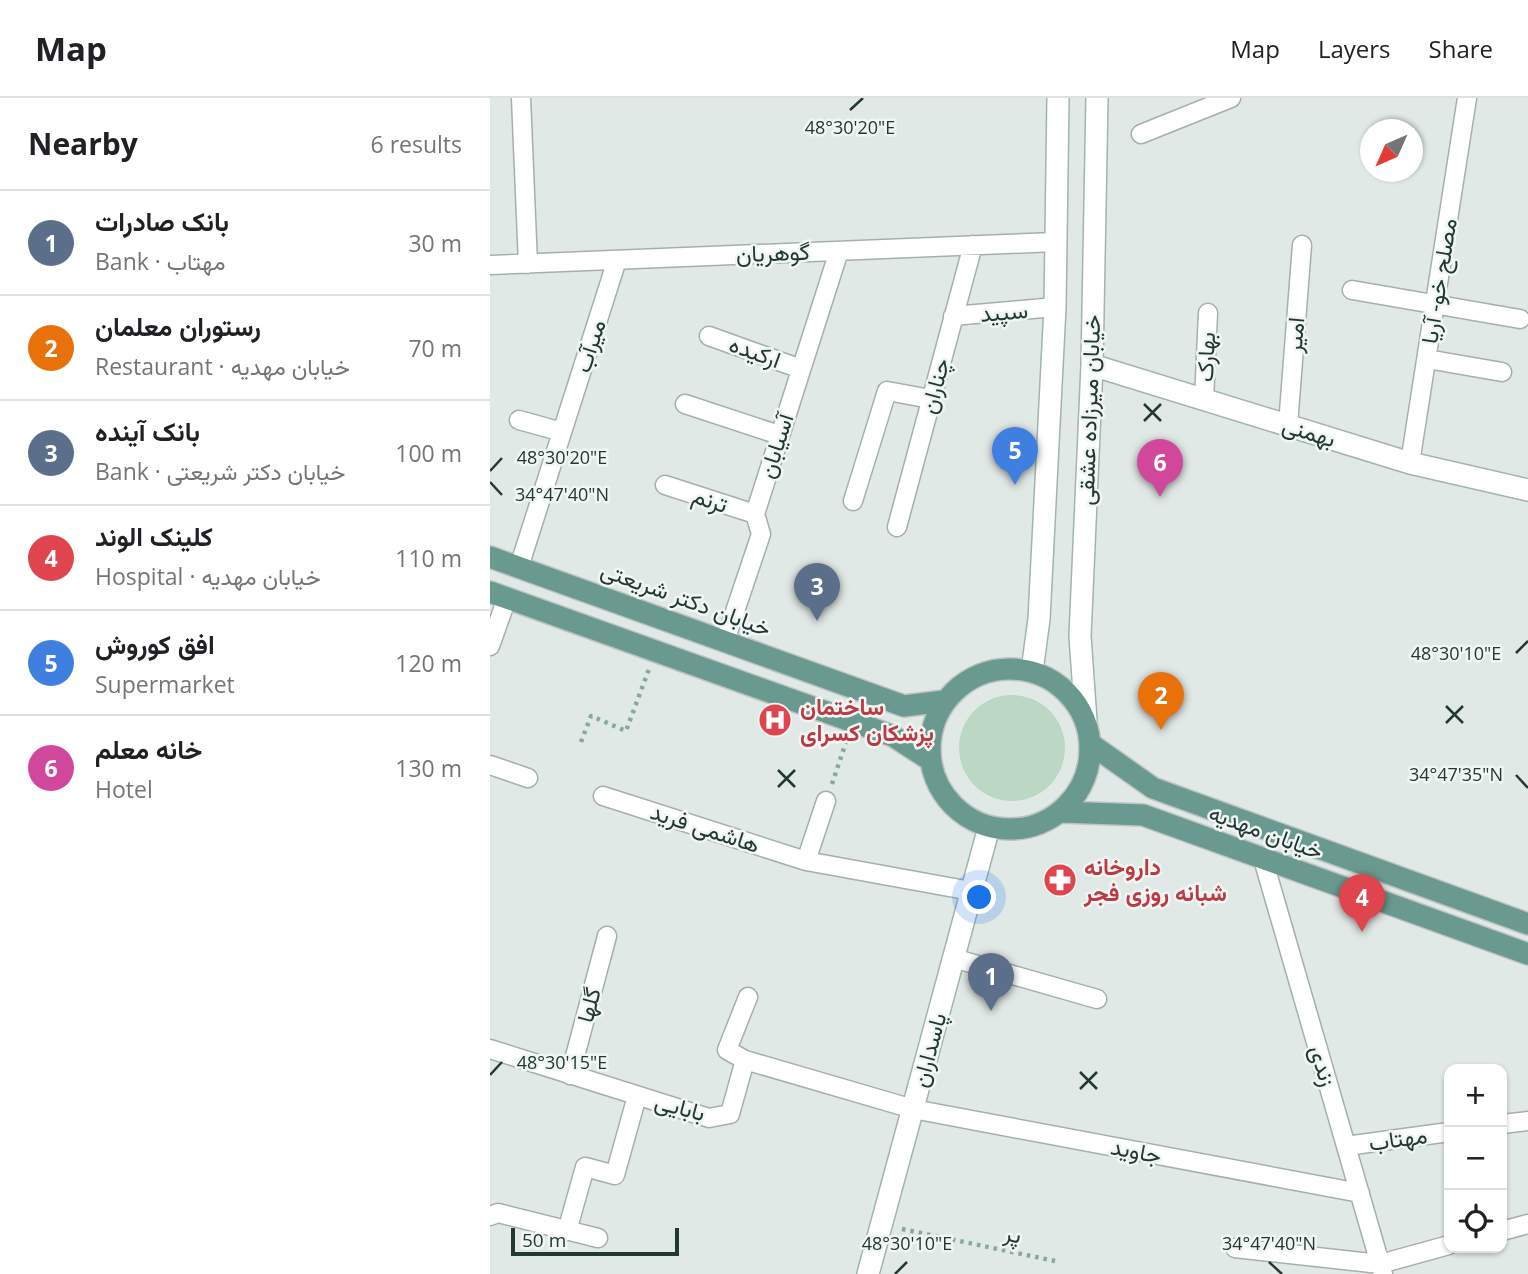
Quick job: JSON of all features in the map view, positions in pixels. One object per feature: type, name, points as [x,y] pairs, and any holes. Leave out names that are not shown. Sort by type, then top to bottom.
[{"type":"main road","name":"خیابان میرزاده عشقی","points":[[1032,671],[1039,619],[1055,307],[1058,98]]},
{"type":"main road","name":"خیابان میرزاده عشقی","points":[[1086,721],[1080,636],[1092,365],[1097,98]]},
{"type":"main road","name":"بهمنی","points":[[1092,365],[1410,463],[1528,489]]},
{"type":"main road","name":"خیابان دکتر شریعتی","points":[[490,557],[904,706],[944,701]]},
{"type":"main road","points":[[498,595],[893,736],[930,760]]},
{"type":"main road","points":[[1007,668],[1032,671],[1055,681],[1074,698],[1086,721],[1092,746],[1089,771],[1078,794],[1061,812],[1039,825],[1014,830],[989,827],[968,817],[950,802],[937,783],[930,760],[932,730],[944,701],[962,684],[984,672],[1007,668]]},
{"type":"main road","name":"خیابان مهدیه","points":[[1092,746],[1153,789],[1528,924]]},
{"type":"main road","name":"خیابان مهدیه","points":[[1061,812],[1143,815],[1528,954]]},
{"type":"main road","name":"پاسداران","points":[[868,1274],[989,827]]},
{"type":"street","points":[[520,98],[528,264]]},
{"type":"street","points":[[1141,134],[1230,98]]},
{"type":"street","name":"مصلح خو- آریا","points":[[1410,463],[1467,98]]},
{"type":"street","name":"گوهریان","points":[[490,265],[1056,242]]},
{"type":"street","name":"چناران","points":[[897,527],[973,245]]},
{"type":"street","name":"امیر","points":[[1288,425],[1302,245]]},
{"type":"street","name":"آسیابان","points":[[725,641],[761,534],[754,514],[839,251]]},
{"type":"street","name":"میرآب","points":[[519,567],[617,260]]},
{"type":"street","points":[[1352,290],[1520,319]]},
{"type":"street","name":"سپید","points":[[953,316],[1055,307]]},
{"type":"street","name":"بهارک","points":[[1204,400],[1208,313]]},
{"type":"street","name":"ارکیده","points":[[709,336],[801,369]]},
{"type":"street","points":[[1427,359],[1502,372]]},
{"type":"street","points":[[853,501],[887,390],[932,399]]},
{"type":"street","points":[[685,404],[779,435]]},
{"type":"street","points":[[519,420],[562,432]]},
{"type":"street","name":"ترنم","points":[[666,485],[754,514]]},
{"type":"street","points":[[490,646],[498,595]]},
{"type":"street","points":[[490,765],[528,778]]},
{"type":"street","name":"هاشمی فرید","points":[[603,796],[806,861],[971,891]]},
{"type":"street","points":[[806,861],[826,801]]},
{"type":"street","name":"زندی","points":[[1263,859],[1382,1269]]},
{"type":"street","name":"گلها","points":[[570,1075],[607,936]]},
{"type":"street","points":[[953,958],[1097,999]]},
{"type":"street","points":[[748,997],[727,1050],[745,1060],[913,1109]]},
{"type":"street","name":"بابایی","points":[[490,1048],[709,1118],[730,1114],[745,1060]]},
{"type":"street","points":[[567,1231],[585,1167],[615,1175],[637,1096]]},
{"type":"street","name":"جاوید","points":[[913,1109],[1360,1194]]},
{"type":"street","points":[[1507,1123],[1528,1121]]},
{"type":"street","name":"مهتاب","points":[[1346,1146],[1444,1133]]},
{"type":"street","points":[[490,1216],[498,1213],[597,1238]]},
{"type":"street","points":[[1507,1230],[1528,1224]]},
{"type":"street","points":[[1235,1248],[1382,1269],[1444,1247]]},
{"type":"path","points":[[582,742],[591,716],[626,731],[656,651]]},
{"type":"path","points":[[826,801],[853,722]]},
{"type":"path","name":"پر","points":[[881,1225],[1055,1261]]},
{"type":"green space","points":[[1012,695],[1032,699],[1049,711],[1061,728],[1065,748],[1061,768],[1049,785],[1032,797],[1012,801],[992,797],[975,785],[963,768],[959,748],[963,728],[975,711],[992,699]]},
{"type":"place","name":"افق کوروش","points":[[1015,485]]},
{"type":"place","name":"خانه معلم","points":[[1160,497]]},
{"type":"place","name":"بانک آینده","points":[[817,621]]},
{"type":"place","name":"ساختمان پزشکان کسرای","points":[[775,720]]},
{"type":"place","name":"رستوران معلمان","points":[[1161,730]]},
{"type":"place","name":"داروخانه شبانه روزی فجر","points":[[1060,880]]},
{"type":"place","name":"کلینک الوند","points":[[1362,932]]},
{"type":"place","name":"بانک صادرات","points":[[991,1011]]}]
